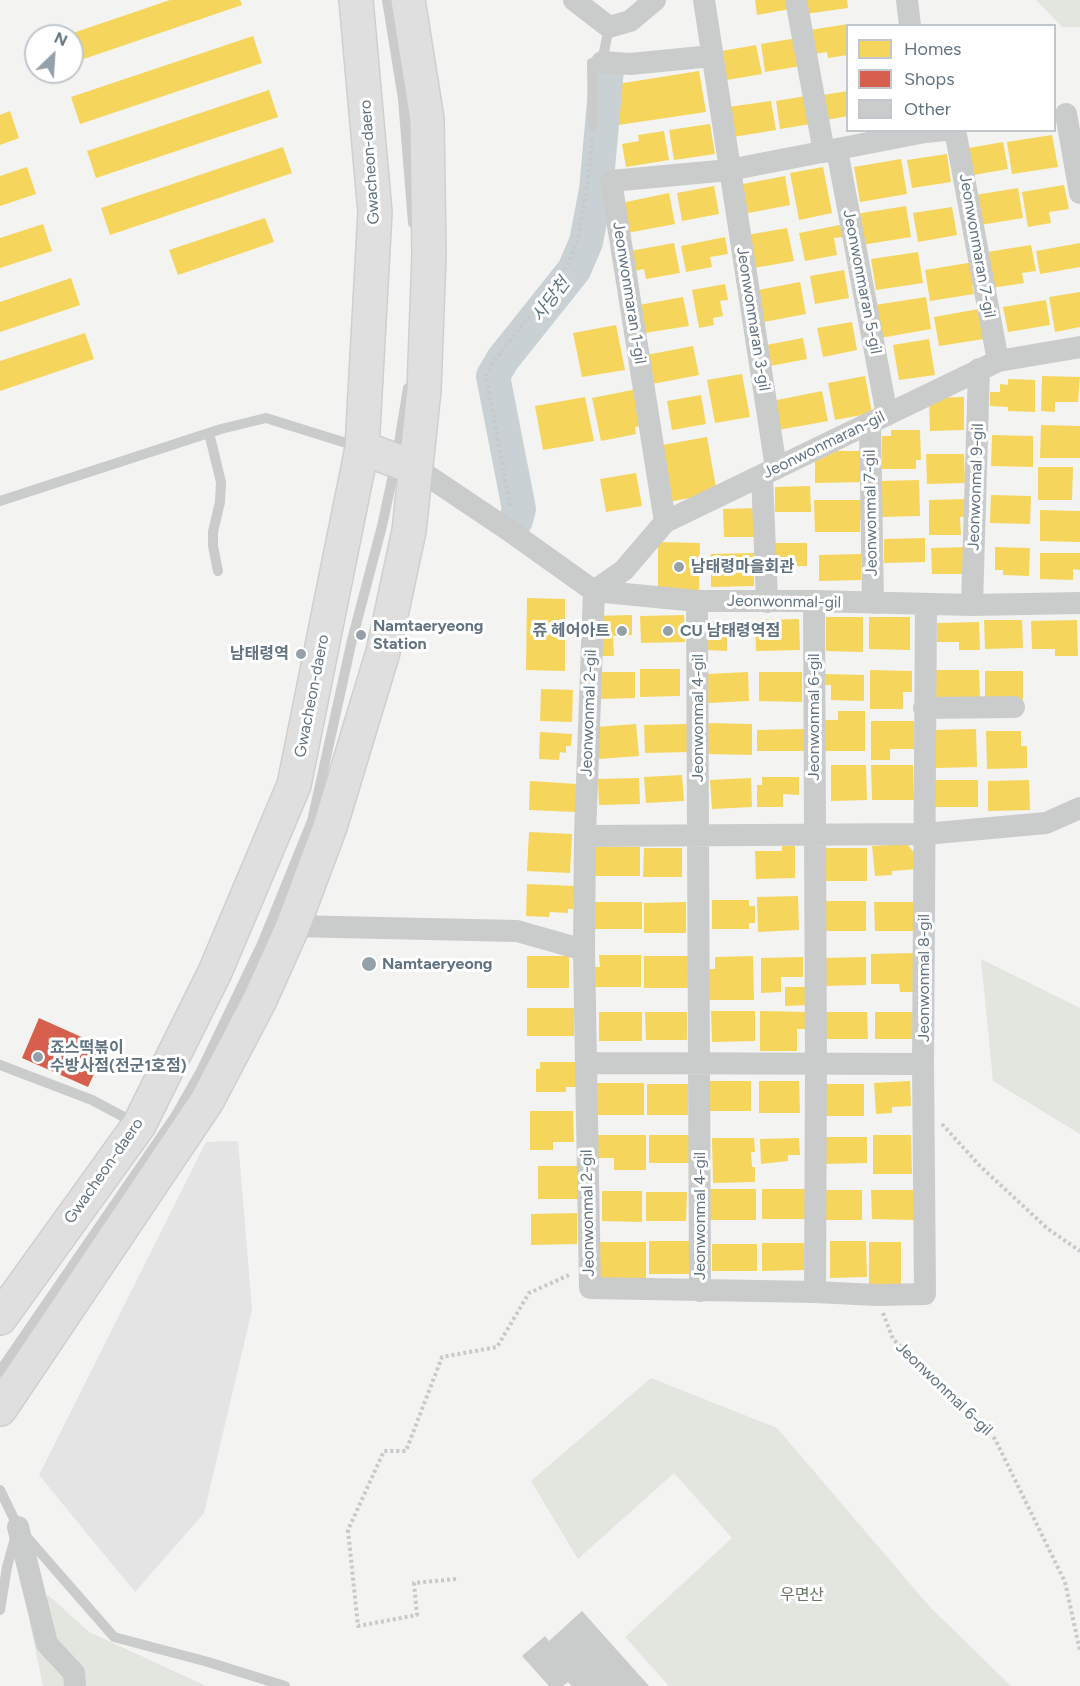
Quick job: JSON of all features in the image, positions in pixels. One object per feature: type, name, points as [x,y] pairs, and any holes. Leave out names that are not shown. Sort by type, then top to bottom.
[{"type":"main road","name":"Gwacheon-daero","points":[[0,1318],[139,1125],[215,972],[294,785],[362,448],[375,212],[356,0]]},
{"type":"main road","points":[[0,1409],[207,1101],[260,1000],[293,926],[330,826],[382,652],[409,531],[406,464],[424,390],[429,256],[427,120],[408,0]]},
{"type":"main road","points":[[362,448],[406,464]]},
{"type":"street","points":[[574,0],[609,27],[630,21],[655,0]]},
{"type":"street","name":"Jeonwonmaran 3-gil","points":[[704,0],[769,472],[767,602]]},
{"type":"street","name":"Jeonwonmaran 5-gil","points":[[796,0],[830,151],[878,419]]},
{"type":"street","points":[[907,0],[910,24]]},
{"type":"street","points":[[602,62],[630,64],[712,56]]},
{"type":"street","points":[[1067,114],[1080,194]]},
{"type":"street","points":[[729,170],[927,132]]},
{"type":"street","name":"Jeonwonmaran 7-gil","points":[[956,132],[988,365]]},
{"type":"street","name":"Jeonwonmaran 1-gil","points":[[665,522],[611,181],[729,170]]},
{"type":"street","name":"Jeonwonmaran-gil","points":[[594,591],[624,570],[665,522],[988,365],[1080,347]]},
{"type":"street","name":"Jeonwonmal 9-gil","points":[[972,605],[988,365]]},
{"type":"street","name":"Jeonwonmal 7-gil","points":[[873,603],[878,419]]},
{"type":"street","name":"Jeonwonmal-gil","points":[[406,464],[507,529],[594,591],[697,601],[972,605],[1080,603]]},
{"type":"street","name":"Jeonwonmal 2-gil","points":[[594,591],[585,836],[584,950],[590,1288],[700,1291]]},
{"type":"street","name":"Jeonwonmal 4-gil","points":[[697,601],[700,1291],[815,1292]]},
{"type":"street","name":"Jeonwonmal 6-gil","points":[[814,601],[815,1292]]},
{"type":"street","name":"Jeonwonmal 8-gil","points":[[877,1295],[925,1294],[923,1064],[926,604]]},
{"type":"street","points":[[924,708],[1014,707]]},
{"type":"street","points":[[585,836],[925,834],[1047,824],[1080,808]]},
{"type":"street","points":[[293,926],[518,931],[584,950]]},
{"type":"street","points":[[586,1063],[923,1064]]},
{"type":"street","points":[[815,1292],[877,1295]]},
{"type":"street","points":[[18,1527],[47,1644],[79,1682]]},
{"type":"lane","points":[[387,0],[403,99],[414,233]]},
{"type":"lane","points":[[593,126],[592,63],[602,62],[609,27]]},
{"type":"lane","points":[[0,1371],[176,1115],[201,1071],[262,944],[312,821],[352,640],[382,526],[406,464],[409,375]]},
{"type":"lane","points":[[0,501],[209,433],[266,418],[362,448]]},
{"type":"lane","points":[[209,433],[221,482],[220,502],[213,532],[218,571]]},
{"type":"lane","points":[[0,1065],[92,1100],[139,1125]]},
{"type":"lane","points":[[0,1490],[18,1527],[114,1637],[208,1662],[285,1686]]},
{"type":"lane","points":[[0,1611],[18,1527]]},
{"type":"path","points":[[507,529],[510,509],[486,375],[496,358],[532,314],[568,264],[578,240],[581,224],[593,126]]},
{"type":"path","points":[[923,1122],[944,1124],[980,1166],[1048,1229],[1080,1251]]},
{"type":"path","points":[[456,1580],[414,1583],[417,1615],[358,1626],[348,1530],[384,1451],[406,1451],[442,1356],[497,1347],[529,1293],[589,1266]]},
{"type":"path","name":"Jeonwonmal 6-gil","points":[[877,1295],[893,1339],[995,1439],[1065,1582],[1080,1651]]},
{"type":"shaded area","points":[[238,1141],[252,1310],[204,1513],[135,1592],[39,1475],[206,1142]]},
{"type":"green space","points":[[1036,0],[1080,0],[1080,27],[1062,27]]},
{"type":"green space","points":[[981,959],[1080,1008],[1080,1134],[993,1081]]},
{"type":"green space","name":"우면산","points":[[651,1378],[777,1428],[930,1607],[1011,1686],[669,1686],[625,1637],[732,1538],[674,1473],[578,1559],[531,1481]]},
{"type":"green space","points":[[48,1595],[89,1632],[206,1686],[43,1686],[29,1619]]},
{"type":"building: Homes","points":[[170,0],[240,0],[242,5],[84,59],[84,29]]},
{"type":"building: Homes","points":[[755,0],[789,0],[790,9],[757,15]]},
{"type":"building: Homes","points":[[803,0],[847,0],[848,8],[805,14]]},
{"type":"building: Homes","points":[[846,24],[846,55],[828,58],[827,52],[814,54],[810,30]]},
{"type":"building: Homes","points":[[253,36],[262,63],[80,124],[71,97]]},
{"type":"building: Homes","points":[[797,38],[801,66],[765,72],[761,44]]},
{"type":"building: Homes","points":[[756,45],[762,74],[721,81],[716,52]]},
{"type":"building: Homes","points":[[699,71],[706,112],[618,125],[611,85]]},
{"type":"building: Homes","points":[[269,90],[278,117],[96,178],[87,151]]},
{"type":"building: Homes","points":[[846,91],[846,116],[826,120],[823,95]]},
{"type":"building: Homes","points":[[806,96],[811,124],[780,129],[776,101]]},
{"type":"building: Homes","points":[[771,101],[776,130],[733,137],[728,107]]},
{"type":"building: Homes","points":[[10,111],[19,138],[0,145],[0,115]]},
{"type":"building: Homes","points":[[710,124],[715,154],[674,160],[669,130]]},
{"type":"building: Homes","points":[[664,131],[669,160],[626,167],[622,144],[639,141],[638,135]]},
{"type":"building: Homes","points":[[1052,135],[1058,167],[1012,174],[1007,142]]},
{"type":"building: Homes","points":[[1003,142],[1008,169],[968,176],[963,149]]},
{"type":"building: Homes","points":[[283,147],[292,173],[110,235],[101,208]]},
{"type":"building: Homes","points":[[947,154],[951,182],[912,188],[907,160]]},
{"type":"building: Homes","points":[[901,159],[907,194],[860,202],[854,167]]},
{"type":"building: Homes","points":[[27,167],[36,194],[0,206],[0,176]]},
{"type":"building: Homes","points":[[823,167],[832,213],[799,220],[790,173]]},
{"type":"building: Homes","points":[[785,176],[790,205],[743,214],[738,185]]},
{"type":"building: Homes","points":[[1064,185],[1069,209],[1049,212],[1051,223],[1028,227],[1022,192]]},
{"type":"building: Homes","points":[[714,186],[719,214],[682,221],[677,193]]},
{"type":"building: Homes","points":[[1018,188],[1023,218],[980,225],[975,195]]},
{"type":"building: Homes","points":[[669,193],[675,224],[627,233],[621,203]]},
{"type":"building: Homes","points":[[906,206],[911,237],[861,245],[856,214]]},
{"type":"building: Homes","points":[[952,207],[957,235],[918,242],[913,213]]},
{"type":"building: Homes","points":[[265,218],[274,242],[178,275],[169,250]]},
{"type":"building: Homes","points":[[43,224],[52,251],[0,268],[0,238]]},
{"type":"building: Homes","points":[[840,225],[843,237],[834,238],[837,255],[805,261],[799,233]]},
{"type":"building: Homes","points":[[787,228],[794,261],[754,268],[747,235]]},
{"type":"building: Homes","points":[[725,237],[728,254],[710,257],[712,267],[686,272],[681,246]]},
{"type":"building: Homes","points":[[674,243],[680,273],[646,279],[644,269],[634,271],[630,251]]},
{"type":"building: Homes","points":[[1080,243],[1080,267],[1040,274],[1036,251]]},
{"type":"building: Homes","points":[[1031,245],[1036,271],[1022,273],[1024,283],[992,288],[987,252]]},
{"type":"building: Homes","points":[[918,252],[923,283],[876,290],[871,259]]},
{"type":"building: Homes","points":[[974,262],[978,285],[972,286],[974,294],[930,301],[925,270]]},
{"type":"building: Homes","points":[[844,270],[849,298],[815,304],[810,276]]},
{"type":"building: Homes","points":[[71,278],[80,305],[0,332],[0,302]]},
{"type":"building: Homes","points":[[800,282],[806,314],[758,323],[753,291]]},
{"type":"building: Homes","points":[[725,284],[728,300],[720,301],[723,316],[713,318],[714,325],[699,328],[692,290]]},
{"type":"building: Homes","points":[[1080,292],[1080,327],[1055,332],[1049,297]]},
{"type":"building: Homes","points":[[683,297],[689,326],[644,333],[639,305]]},
{"type":"building: Homes","points":[[926,297],[931,329],[880,338],[875,305]]},
{"type":"building: Homes","points":[[1046,300],[1050,325],[1008,332],[1003,307]]},
{"type":"building: Homes","points":[[979,309],[984,339],[939,346],[934,317]]},
{"type":"building: Homes","points":[[852,322],[857,350],[823,357],[817,328]]},
{"type":"building: Homes","points":[[616,325],[625,370],[582,377],[573,333]]},
{"type":"building: Homes","points":[[85,333],[94,359],[0,391],[0,361]]},
{"type":"building: Homes","points":[[803,338],[807,359],[770,366],[766,345]]},
{"type":"building: Homes","points":[[929,339],[935,375],[899,380],[893,345]]},
{"type":"building: Homes","points":[[693,346],[699,375],[652,384],[646,355]]},
{"type":"building: Homes","points":[[742,374],[750,417],[715,423],[707,380]]},
{"type":"building: Homes","points":[[865,376],[872,413],[835,420],[828,383]]},
{"type":"building: Homes","points":[[1042,376],[1080,377],[1078,402],[1055,402],[1055,412],[1041,411]]},
{"type":"building: Homes","points":[[1008,379],[1035,380],[1035,412],[1008,411],[1008,407],[990,406],[990,392],[1000,392],[1000,384],[1008,385]]},
{"type":"building: Homes","points":[[637,389],[645,425],[635,427],[636,434],[601,441],[592,398]]},
{"type":"building: Homes","points":[[822,391],[828,421],[778,430],[772,401]]},
{"type":"building: Homes","points":[[701,395],[706,424],[672,430],[667,401]]},
{"type":"building: Homes","points":[[585,397],[594,441],[543,450],[535,406]]},
{"type":"building: Homes","points":[[964,397],[964,430],[930,431],[929,398]]},
{"type":"building: Homes","points":[[1041,425],[1080,426],[1080,458],[1040,458]]},
{"type":"building: Homes","points":[[891,430],[920,430],[921,460],[916,460],[916,469],[882,469],[882,436],[891,436]]},
{"type":"building: Homes","points":[[992,435],[1033,436],[1033,467],[991,466]]},
{"type":"building: Homes","points":[[707,437],[717,493],[668,502],[657,446]]},
{"type":"building: Homes","points":[[815,451],[863,451],[864,482],[815,483]]},
{"type":"building: Homes","points":[[926,454],[964,454],[965,483],[927,484]]},
{"type":"building: Homes","points":[[1038,467],[1073,467],[1072,500],[1038,500]]},
{"type":"building: Homes","points":[[636,473],[642,506],[606,512],[600,479]]},
{"type":"building: Homes","points":[[919,480],[920,516],[880,517],[879,481]]},
{"type":"building: Homes","points":[[810,486],[811,512],[775,512],[775,487]]},
{"type":"building: Homes","points":[[991,495],[1031,496],[1030,524],[990,523]]},
{"type":"building: Homes","points":[[965,499],[965,517],[960,517],[961,535],[929,535],[929,500]]},
{"type":"building: Homes","points":[[814,500],[862,500],[863,519],[860,519],[860,532],[815,532]]},
{"type":"building: Homes","points":[[759,508],[760,537],[724,537],[723,509]]},
{"type":"building: Homes","points":[[1040,510],[1080,511],[1080,542],[1040,541]]},
{"type":"building: Homes","points":[[925,538],[925,562],[884,563],[884,539]]},
{"type":"building: Homes","points":[[658,542],[700,543],[699,590],[658,590]]},
{"type":"building: Homes","points":[[771,543],[807,543],[807,566],[772,567]]},
{"type":"building: Homes","points":[[968,547],[969,574],[932,574],[931,548]]},
{"type":"building: Homes","points":[[995,547],[1030,548],[1029,576],[1003,575],[1003,570],[995,570]]},
{"type":"building: Homes","points":[[754,553],[754,586],[711,587],[711,554]]},
{"type":"building: Homes","points":[[1040,553],[1080,553],[1080,570],[1073,569],[1073,580],[1040,579]]},
{"type":"building: Homes","points":[[861,554],[861,580],[819,581],[819,555]]},
{"type":"building: Homes","points":[[527,598],[565,599],[565,671],[526,670]]},
{"type":"building: Homes","points":[[632,615],[632,635],[613,636],[614,656],[595,656],[593,616]]},
{"type":"building: Homes","points":[[684,615],[685,642],[641,643],[640,616]]},
{"type":"building: Homes","points":[[826,617],[863,617],[863,652],[826,651]]},
{"type":"building: Homes","points":[[869,617],[910,617],[910,650],[869,649]]},
{"type":"building: Homes","points":[[799,619],[800,650],[756,651],[755,620]]},
{"type":"building: Homes","points":[[984,620],[1022,620],[1023,648],[985,649]]},
{"type":"building: Homes","points":[[1077,620],[1078,656],[1055,656],[1055,649],[1032,649],[1031,621]]},
{"type":"building: Homes","points":[[706,621],[750,623],[750,636],[727,635],[727,651],[705,650]]},
{"type":"building: Homes","points":[[979,622],[980,650],[959,650],[959,642],[937,642],[937,623]]},
{"type":"building: Homes","points":[[640,669],[680,669],[680,696],[640,697]]},
{"type":"building: Homes","points":[[870,670],[912,671],[912,692],[903,692],[903,709],[870,709]]},
{"type":"building: Homes","points":[[932,670],[979,670],[980,698],[933,699]]},
{"type":"building: Homes","points":[[985,671],[1023,671],[1023,700],[985,701]]},
{"type":"building: Homes","points":[[599,672],[635,672],[635,698],[598,699]]},
{"type":"building: Homes","points":[[748,672],[749,701],[708,703],[707,674]]},
{"type":"building: Homes","points":[[759,672],[802,672],[802,702],[759,701]]},
{"type":"building: Homes","points":[[824,674],[864,675],[864,701],[831,700],[831,685],[823,685]]},
{"type":"building: Homes","points":[[541,689],[573,690],[572,722],[540,721]]},
{"type":"building: Homes","points":[[838,711],[865,711],[865,751],[825,751],[825,720],[838,720]]},
{"type":"building: Homes","points":[[871,721],[914,721],[914,749],[890,749],[890,760],[871,760]]},
{"type":"building: Homes","points":[[708,723],[752,724],[752,755],[708,754]]},
{"type":"building: Homes","points":[[636,724],[639,756],[599,759],[596,727]]},
{"type":"building: Homes","points":[[689,724],[689,752],[645,753],[644,725]]},
{"type":"building: Homes","points":[[804,729],[804,751],[757,751],[757,730]]},
{"type":"building: Homes","points":[[976,729],[977,767],[936,768],[935,730]]},
{"type":"building: Homes","points":[[986,731],[1021,731],[1021,746],[1027,746],[1027,768],[987,769]]},
{"type":"building: Homes","points":[[540,732],[572,734],[571,746],[566,746],[566,753],[560,752],[559,760],[539,759]]},
{"type":"building: Homes","points":[[831,765],[866,765],[867,800],[831,801]]},
{"type":"building: Homes","points":[[871,765],[913,765],[914,800],[872,800]]},
{"type":"building: Homes","points":[[682,775],[684,801],[646,803],[644,777]]},
{"type":"building: Homes","points":[[762,777],[799,777],[799,795],[783,794],[783,807],[757,807],[757,785],[762,785]]},
{"type":"building: Homes","points":[[639,778],[640,804],[599,805],[598,779]]},
{"type":"building: Homes","points":[[751,778],[752,807],[712,809],[710,780]]},
{"type":"building: Homes","points":[[933,780],[978,780],[978,807],[933,807]]},
{"type":"building: Homes","points":[[1029,780],[1030,810],[988,811],[988,781]]},
{"type":"building: Homes","points":[[530,781],[577,784],[576,812],[529,810]]},
{"type":"building: Homes","points":[[529,832],[572,834],[570,873],[527,871]]},
{"type":"building: Homes","points":[[907,844],[915,854],[916,869],[892,871],[892,875],[875,876],[872,846]]},
{"type":"building: Homes","points":[[782,846],[795,846],[795,878],[756,879],[755,851],[782,851]]},
{"type":"building: Homes","points":[[595,847],[640,847],[640,876],[595,876]]},
{"type":"building: Homes","points":[[644,848],[682,848],[682,877],[643,877]]},
{"type":"building: Homes","points":[[825,848],[867,848],[867,881],[825,881]]},
{"type":"building: Homes","points":[[527,884],[575,886],[573,909],[568,909],[568,913],[550,912],[549,917],[526,916]]},
{"type":"building: Homes","points":[[798,896],[799,930],[758,932],[757,897]]},
{"type":"building: Homes","points":[[712,900],[749,900],[749,906],[755,906],[755,923],[749,923],[749,929],[712,929]]},
{"type":"building: Homes","points":[[823,901],[866,901],[866,931],[823,931]]},
{"type":"building: Homes","points":[[593,902],[642,902],[642,929],[593,929]]},
{"type":"building: Homes","points":[[686,902],[686,933],[644,933],[644,903]]},
{"type":"building: Homes","points":[[874,902],[918,902],[918,931],[875,931]]},
{"type":"building: Homes","points":[[914,953],[914,992],[900,992],[899,984],[871,984],[871,954]]},
{"type":"building: Homes","points":[[599,955],[641,955],[641,987],[591,987],[591,967],[600,967]]},
{"type":"building: Homes","points":[[527,956],[569,956],[569,988],[527,988]]},
{"type":"building: Homes","points":[[644,956],[689,956],[689,988],[644,988]]},
{"type":"building: Homes","points":[[753,956],[754,1000],[706,1000],[706,969],[715,969],[715,957]]},
{"type":"building: Homes","points":[[803,957],[803,977],[781,977],[781,992],[761,993],[761,958]]},
{"type":"building: Homes","points":[[866,957],[866,985],[823,986],[823,958]]},
{"type":"building: Homes","points":[[785,987],[805,987],[806,1005],[785,1006]]},
{"type":"building: Homes","points":[[527,1008],[574,1008],[574,1036],[527,1036]]},
{"type":"building: Homes","points":[[711,1011],[755,1011],[755,1041],[712,1042]]},
{"type":"building: Homes","points":[[760,1011],[806,1012],[805,1029],[797,1029],[797,1051],[760,1051]]},
{"type":"building: Homes","points":[[599,1012],[642,1012],[642,1041],[599,1041]]},
{"type":"building: Homes","points":[[645,1012],[687,1012],[687,1040],[646,1040]]},
{"type":"building: Homes","points":[[824,1012],[867,1012],[868,1039],[824,1039]]},
{"type":"building: Homes","points":[[875,1012],[918,1012],[918,1039],[875,1039]]},
{"type":"building: Homes","points":[[540,1062],[579,1062],[579,1087],[566,1087],[566,1092],[536,1092],[536,1069],[540,1069]]},
{"type":"building: Homes","points":[[709,1081],[751,1081],[751,1111],[709,1111]]},
{"type":"building: Homes","points":[[759,1081],[799,1081],[800,1113],[759,1113]]},
{"type":"building: Homes","points":[[910,1081],[911,1106],[892,1107],[892,1113],[876,1114],[874,1083]]},
{"type":"building: Homes","points":[[597,1083],[644,1083],[644,1115],[597,1115]]},
{"type":"building: Homes","points":[[647,1084],[688,1084],[688,1115],[647,1115]]},
{"type":"building: Homes","points":[[825,1084],[864,1084],[864,1116],[826,1116]]},
{"type":"building: Homes","points":[[530,1111],[573,1111],[574,1142],[553,1142],[553,1150],[530,1150]]},
{"type":"building: Homes","points":[[598,1135],[646,1135],[646,1170],[614,1170],[614,1158],[598,1158]]},
{"type":"building: Homes","points":[[649,1135],[692,1135],[692,1163],[649,1163]]},
{"type":"building: Homes","points":[[873,1135],[911,1135],[912,1174],[873,1174]]},
{"type":"building: Homes","points":[[821,1137],[867,1137],[867,1163],[821,1164]]},
{"type":"building: Homes","points":[[712,1138],[754,1138],[755,1152],[751,1152],[752,1167],[755,1167],[755,1182],[713,1183]]},
{"type":"building: Homes","points":[[799,1138],[800,1155],[788,1155],[788,1161],[761,1164],[760,1139]]},
{"type":"building: Homes","points":[[538,1166],[578,1166],[578,1199],[538,1199]]},
{"type":"building: Homes","points":[[709,1189],[756,1189],[756,1220],[710,1220]]},
{"type":"building: Homes","points":[[762,1189],[805,1189],[805,1219],[762,1219]]},
{"type":"building: Homes","points":[[825,1190],[862,1190],[862,1220],[826,1220]]},
{"type":"building: Homes","points":[[871,1190],[914,1190],[914,1220],[872,1219]]},
{"type":"building: Homes","points":[[602,1191],[642,1191],[642,1222],[602,1221]]},
{"type":"building: Homes","points":[[646,1192],[687,1192],[686,1221],[646,1221]]},
{"type":"building: Homes","points":[[577,1213],[577,1244],[531,1245],[531,1214]]},
{"type":"building: Homes","points":[[649,1241],[692,1241],[692,1274],[649,1274]]},
{"type":"building: Homes","points":[[830,1241],[866,1241],[867,1277],[830,1278]]},
{"type":"building: Homes","points":[[598,1242],[646,1242],[646,1280],[598,1280]]},
{"type":"building: Homes","points":[[869,1242],[901,1242],[901,1287],[869,1287]]},
{"type":"building: Homes","points":[[762,1243],[804,1243],[804,1270],[762,1271]]},
{"type":"building: Homes","points":[[712,1244],[757,1244],[757,1271],[712,1271]]},
{"type":"building: Shops","points":[[39,1018],[106,1048],[88,1087],[22,1058]]},
{"type":"building: Other","points":[[582,1611],[649,1686],[572,1686],[568,1682],[563,1686],[549,1686],[522,1656],[545,1636],[549,1641]]},
{"type":"waterway","name":"사당천","points":[[516,520],[519,509],[493,376],[503,359],[574,270],[586,242],[596,190],[607,69]]},
{"type":"place","name":"남태령마을회관","points":[[679,567]]},
{"type":"place","name":"쥬 헤어아트","points":[[622,631]]},
{"type":"place","name":"CU 남태령역점","points":[[668,631]]},
{"type":"place","name":"Namtaeryeong Station","points":[[361,635]]},
{"type":"place","name":"남태령역","points":[[301,654]]},
{"type":"place","name":"Namtaeryeong","points":[[369,964]]},
{"type":"place","name":"죠스떡볶이 수방사점(전군1호점)","points":[[38,1057]]}]
